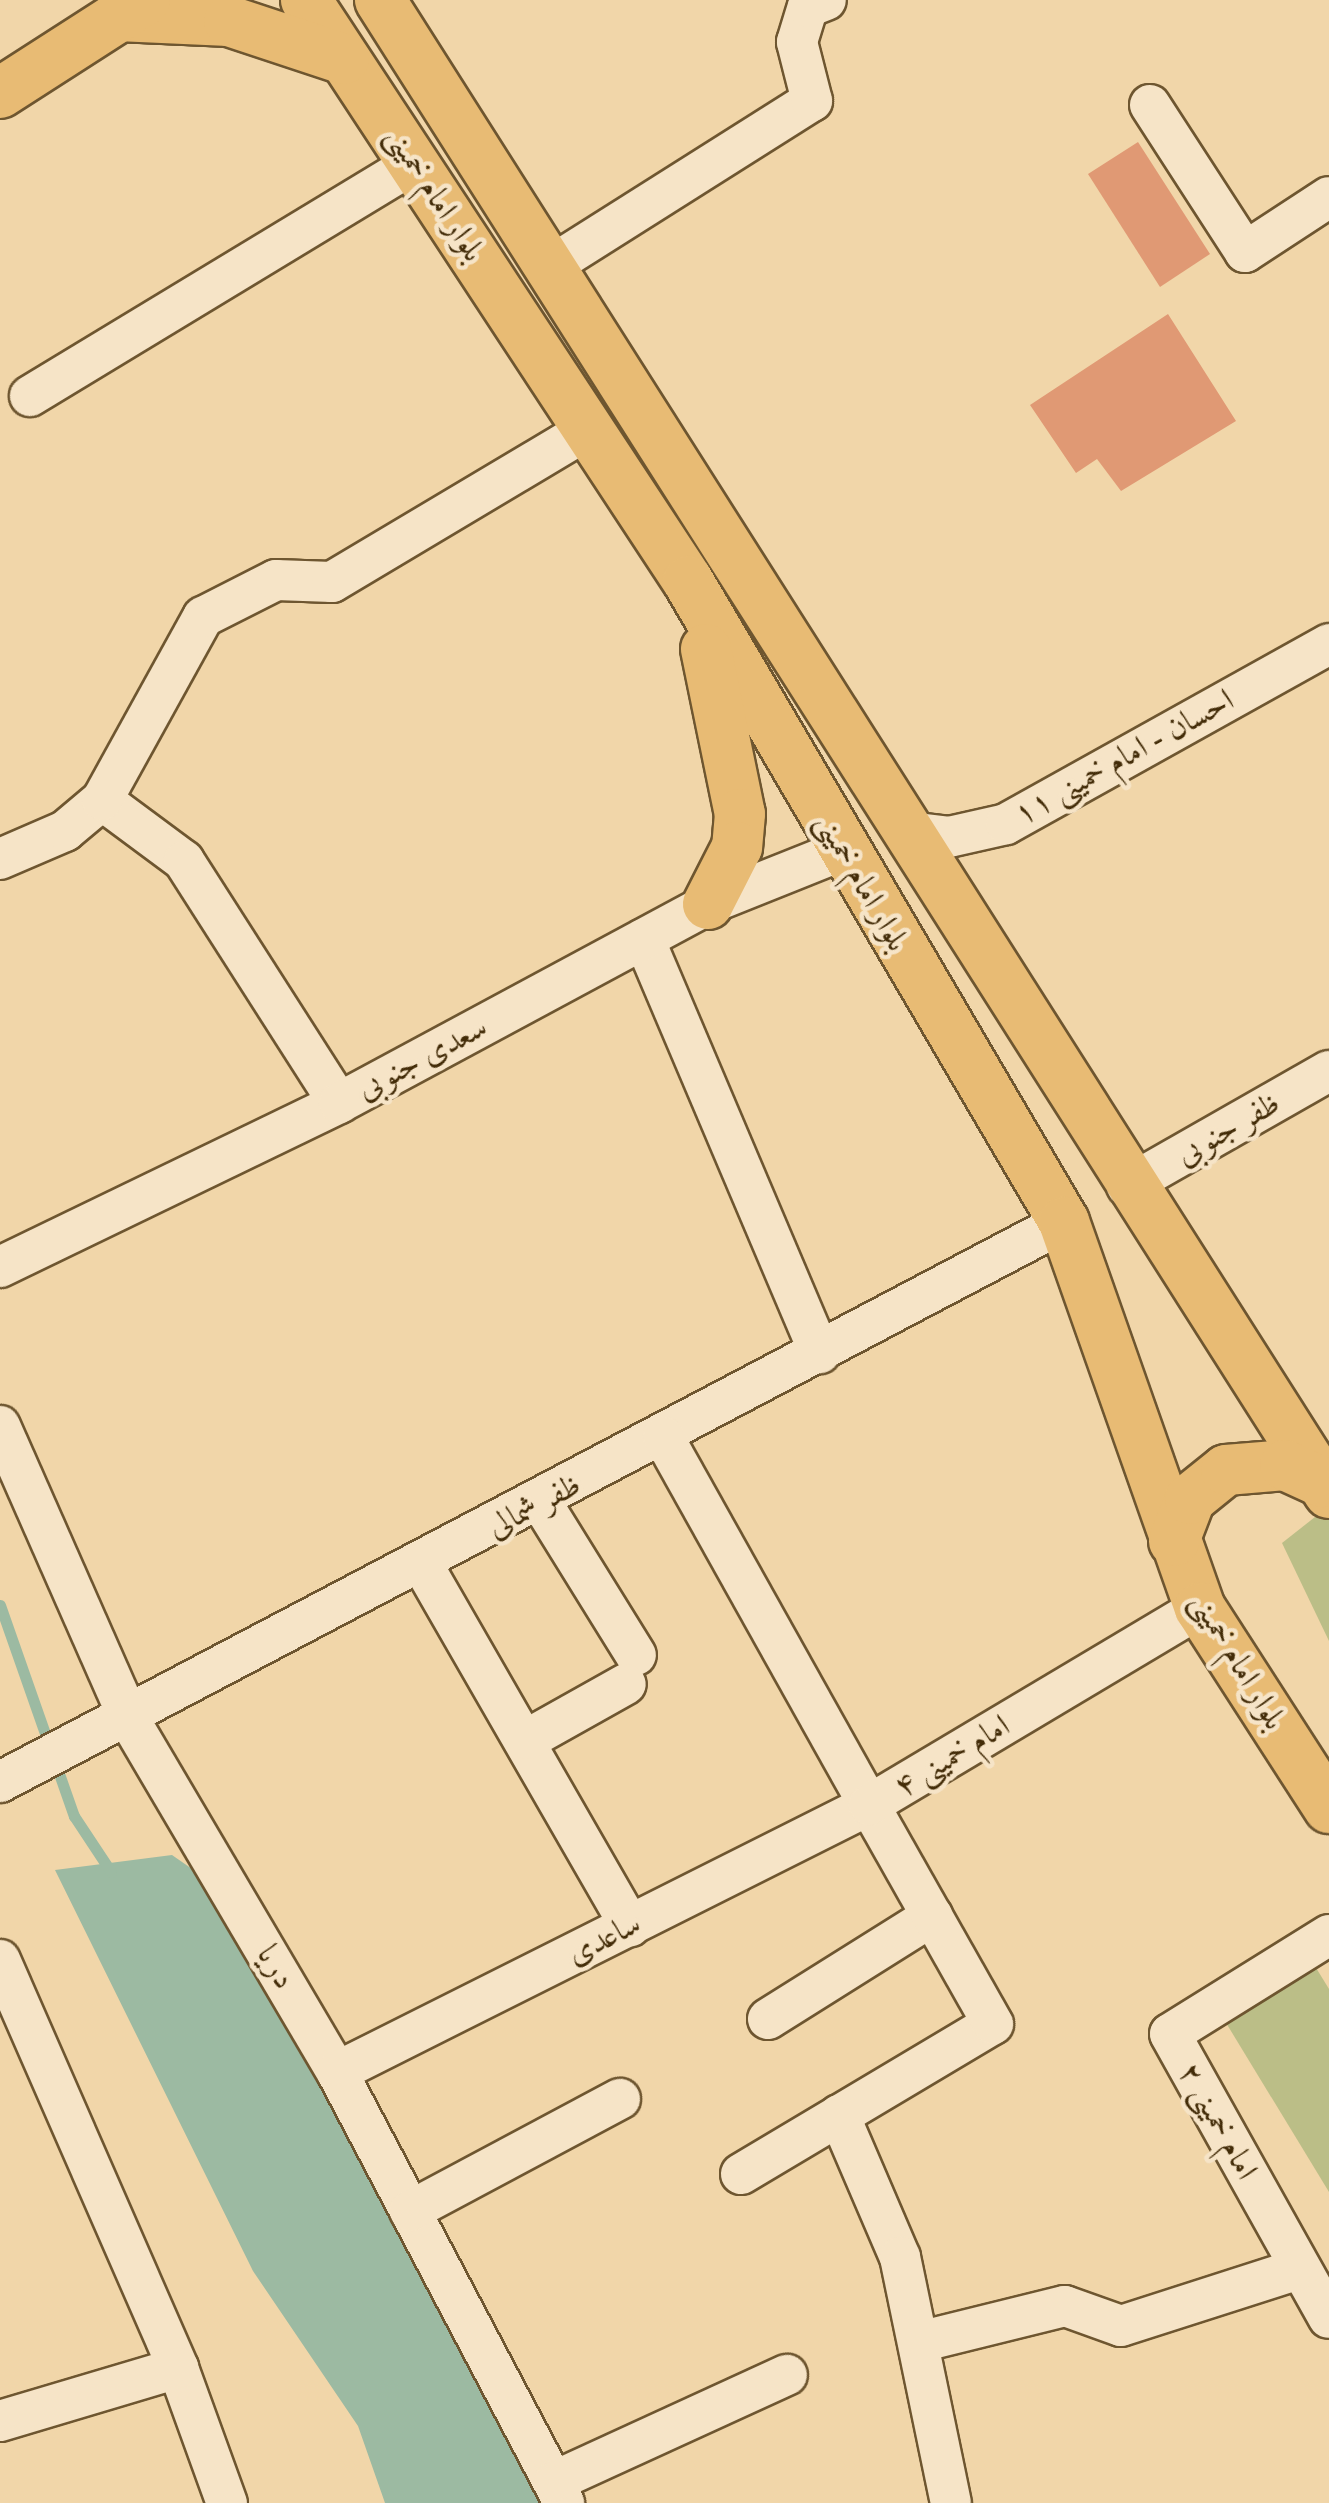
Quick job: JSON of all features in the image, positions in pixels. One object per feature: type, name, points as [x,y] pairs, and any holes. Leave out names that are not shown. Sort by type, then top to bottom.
[{"type":"main road","name":"بلوار امام خمینی","points":[[306,0],[688,581],[1064,1222],[1200,1608],[1329,1808]]},
{"type":"main road","points":[[0,92],[132,8],[229,21],[344,59]]},
{"type":"main road","name":"بلوار امام خمینی","points":[[397,12],[549,267],[909,832],[1127,1186],[1325,1488]]},
{"type":"main road","points":[[688,581],[740,814],[737,847],[708,904]]},
{"type":"main road","points":[[844,850],[909,832]]},
{"type":"main road","points":[[1064,1222],[1127,1186]]},
{"type":"main road","points":[[1174,1541],[1190,1498],[1226,1470],[1286,1464],[1325,1488]]},
{"type":"street","points":[[549,267],[812,101],[797,42],[808,7],[826,0]]},
{"type":"street","points":[[1150,105],[1245,252],[1329,197]]},
{"type":"street","points":[[30,396],[416,162]]},
{"type":"street","points":[[0,859],[65,832],[102,800],[203,616],[276,580],[332,582],[587,430]]},
{"type":"street","name":"احسان - امام خمینی ۱۱","points":[[909,832],[949,837],[1006,824],[1329,644]]},
{"type":"street","points":[[102,800],[184,861],[339,1103]]},
{"type":"street","name":"سعدی جنوبی","points":[[0,1267],[339,1103],[708,904],[844,850]]},
{"type":"street","points":[[644,939],[820,1353]]},
{"type":"street","name":"ظفر جنوبی","points":[[1127,1186],[1329,1071]]},
{"type":"street","name":"ظفر شمالی","points":[[0,1782],[130,1721],[1064,1222]]},
{"type":"street","name":"دریا","points":[[0,1426],[130,1721],[338,2072],[559,2492]]},
{"type":"street","points":[[663,1437],[869,1805]]},
{"type":"street","points":[[528,1739],[631,1670],[541,1502]]},
{"type":"street","points":[[422,1564],[528,1739],[630,1926]]},
{"type":"street","name":"امام خمینی ۴","points":[[839,2115],[992,2024],[869,1805],[1200,1608]]},
{"type":"street","name":"ساعدی","points":[[338,2072],[869,1805]]},
{"type":"street","points":[[768,2019],[932,1916]]},
{"type":"street","name":"امام خمینی ۲","points":[[1329,1935],[1170,2034],[1329,2318]]},
{"type":"street","points":[[0,1960],[14,2033],[178,2368],[227,2503]]},
{"type":"street","points":[[410,2211],[620,2098]]},
{"type":"street","points":[[741,2174],[839,2115],[900,2257],[951,2503]]},
{"type":"street","points":[[918,2342],[1064,2306],[1120,2326],[1300,2269]]},
{"type":"street","points":[[0,2421],[178,2368]]},
{"type":"street","points":[[559,2492],[787,2375]]},
{"type":"green space","points":[[1329,1506],[1329,1641],[1282,1543]]},
{"type":"green space","points":[[1310,1958],[1329,1989],[1329,2192],[1220,2013]]},
{"type":"shaded area","points":[[172,1855],[228,1894],[542,2503],[385,2503],[358,2426],[253,2271],[55,1870]]},
{"type":"building","points":[[1138,142],[1210,254],[1160,287],[1088,174]]},
{"type":"building","points":[[1168,314],[1236,421],[1121,491],[1097,459],[1076,473],[1030,405]]},
{"type":"waterway","points":[[0,1605],[74,1816],[111,1872]]}]
